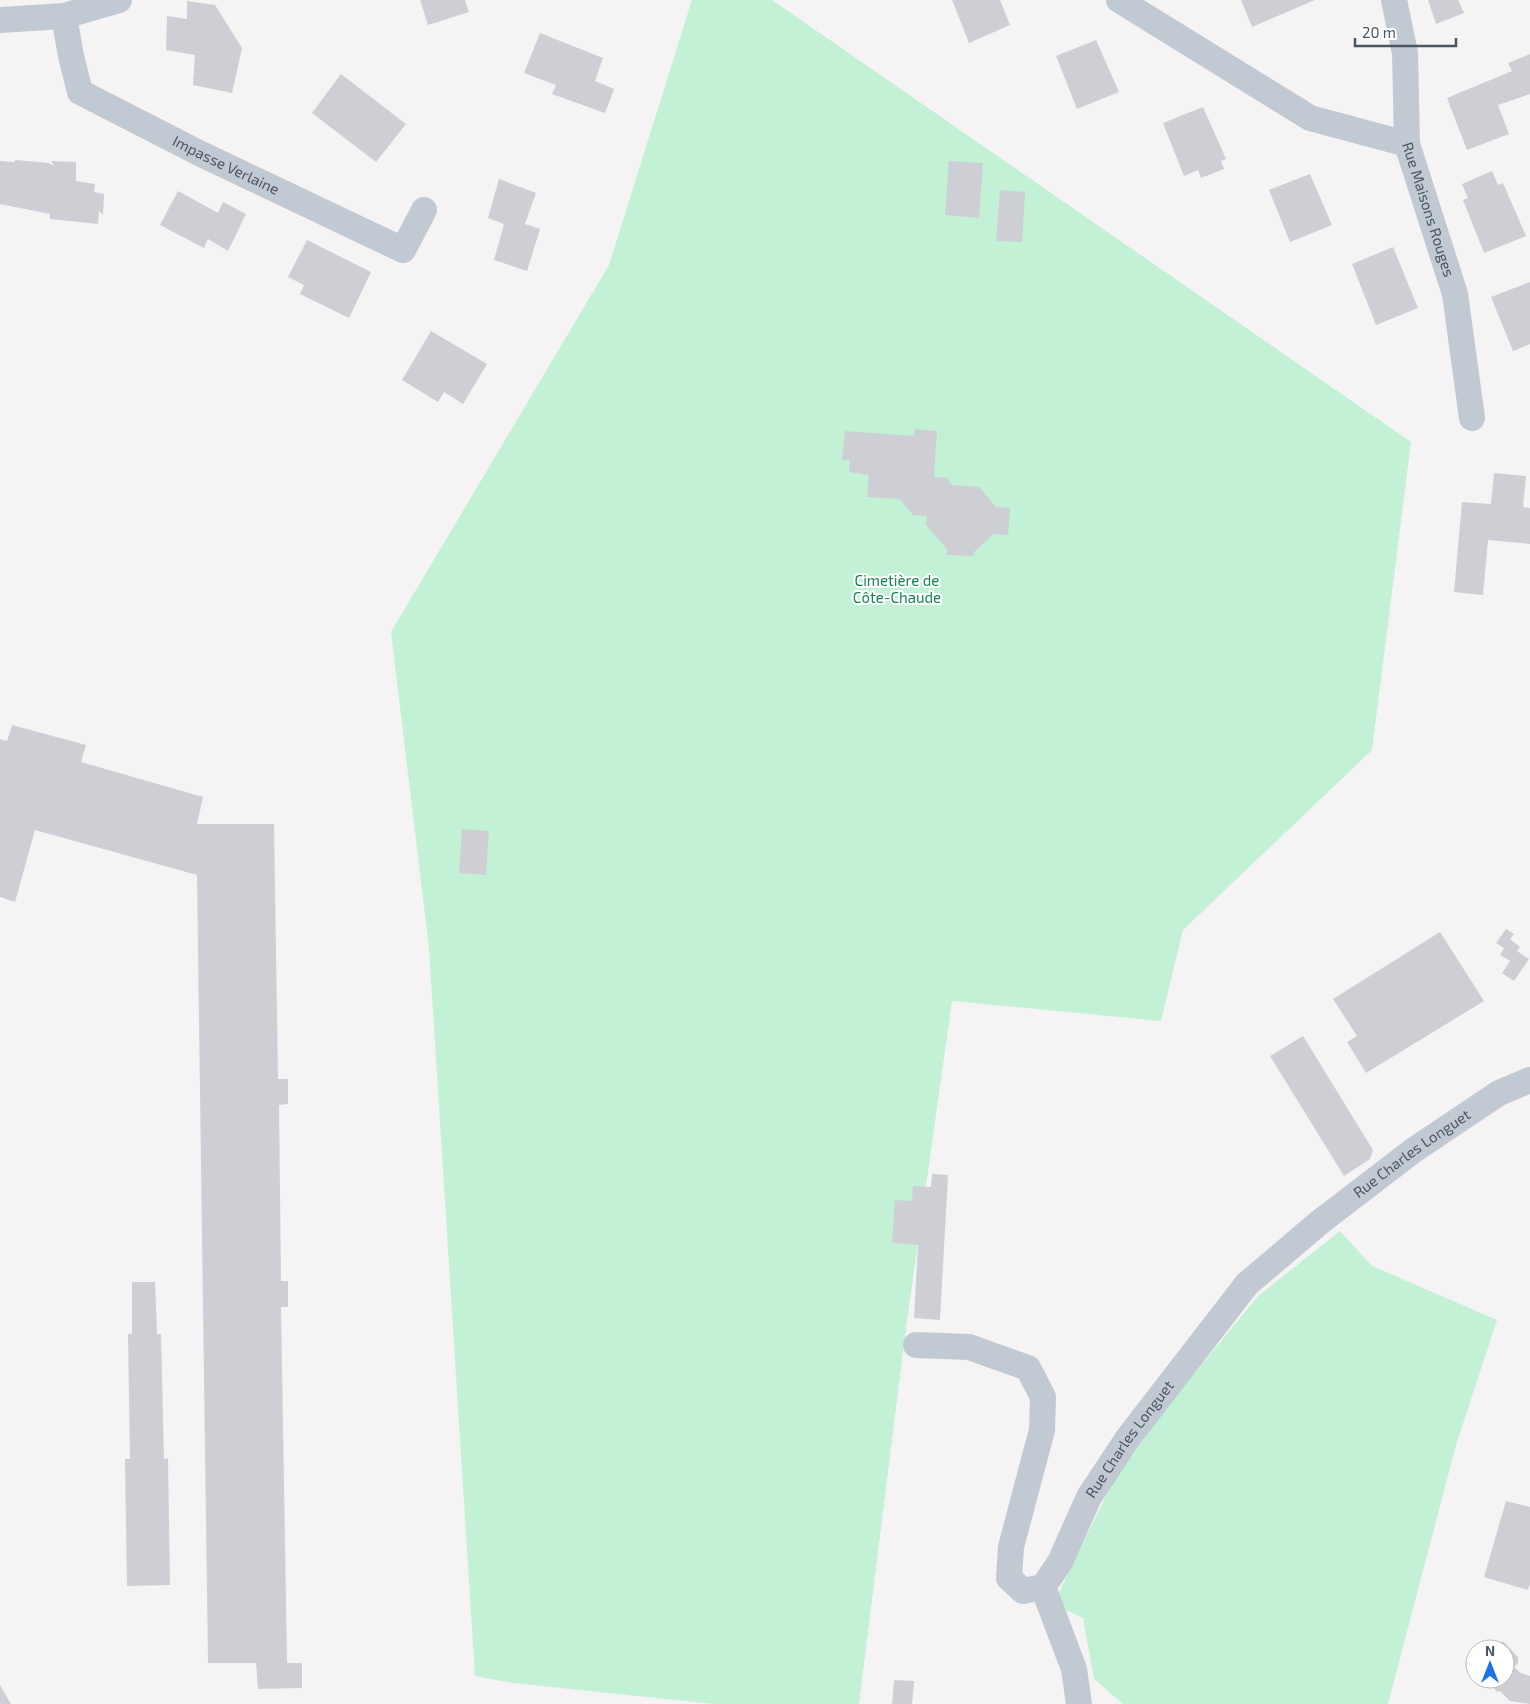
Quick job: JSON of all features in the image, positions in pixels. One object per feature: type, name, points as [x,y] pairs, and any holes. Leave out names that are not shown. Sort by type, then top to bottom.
[{"type":"street","points":[[0,20],[64,16],[119,0]]},
{"type":"street","points":[[1119,0],[1310,118],[1407,144]]},
{"type":"street","name":"Rue Maisons Rouges","points":[[1394,0],[1405,53],[1407,144],[1455,294],[1472,418]]},
{"type":"street","name":"Impasse Verlaine","points":[[64,16],[80,92],[199,153],[403,250],[424,210]]},
{"type":"street","name":"Rue Charles Longuet","points":[[1043,1587],[1060,1562],[1089,1497],[1128,1438],[1247,1284],[1320,1222],[1414,1150],[1499,1093],[1530,1080]]},
{"type":"street","points":[[916,1345],[970,1347],[1028,1368],[1043,1397],[1042,1430],[1011,1547],[1009,1578],[1024,1591],[1043,1587],[1074,1668],[1079,1704]]},
{"type":"green space","name":"Cimetière de Côte-Chaude","points":[[692,0],[772,0],[1411,442],[1372,750],[1183,930],[1161,1021],[952,1001],[906,1328],[859,1704],[714,1704],[513,1683],[475,1676],[429,948],[391,632],[609,265]]},
{"type":"green space","points":[[1340,1231],[1372,1266],[1497,1320],[1456,1445],[1388,1704],[1123,1704],[1094,1679],[1083,1618],[1053,1604],[1112,1484],[1163,1412],[1258,1296]]},
{"type":"building","points":[[420,0],[465,0],[469,12],[428,25]]},
{"type":"building","points":[[952,0],[1000,0],[1010,25],[969,43]]},
{"type":"building","points":[[1241,0],[1315,0],[1252,27]]},
{"type":"building","points":[[1428,0],[1458,0],[1464,13],[1436,24]]},
{"type":"building","points":[[187,1],[215,5],[242,48],[232,93],[193,85],[195,55],[166,50],[167,16],[187,19]]},
{"type":"building","points":[[540,33],[603,58],[595,81],[614,89],[605,113],[552,94],[556,85],[524,73]]},
{"type":"building","points":[[1096,40],[1119,92],[1077,109],[1056,56]]},
{"type":"building","points":[[1530,54],[1530,94],[1498,105],[1509,134],[1467,150],[1447,98],[1512,71],[1508,63]]},
{"type":"building","points":[[341,74],[406,124],[376,162],[312,113]]},
{"type":"building","points":[[1203,107],[1226,159],[1221,161],[1224,169],[1201,178],[1198,170],[1184,176],[1163,123]]},
{"type":"building","points":[[15,160],[49,163],[54,166],[51,161],[76,162],[76,181],[95,184],[94,192],[104,194],[103,215],[99,211],[98,224],[50,219],[50,214],[0,204],[0,161],[15,162]]},
{"type":"building","points":[[949,161],[983,163],[979,218],[945,215]]},
{"type":"building","points":[[1492,171],[1498,185],[1503,183],[1526,236],[1484,253],[1463,200],[1468,198],[1462,184]]},
{"type":"building","points":[[1310,174],[1332,225],[1290,242],[1269,190]]},
{"type":"building","points":[[499,179],[536,193],[525,224],[540,229],[527,271],[494,260],[504,224],[488,218]]},
{"type":"building","points":[[1000,190],[1025,192],[1022,242],[996,241]]},
{"type":"building","points":[[178,191],[218,213],[223,202],[246,214],[228,251],[208,239],[204,248],[160,225]]},
{"type":"building","points":[[307,240],[371,272],[349,318],[300,294],[304,285],[288,277]]},
{"type":"building","points":[[1393,247],[1418,308],[1376,325],[1352,264]]},
{"type":"building","points":[[1530,282],[1530,344],[1513,351],[1491,297]]},
{"type":"building","points":[[431,331],[487,364],[463,404],[444,392],[438,402],[402,380]]},
{"type":"building","points":[[915,429],[937,431],[934,477],[947,478],[952,485],[979,487],[996,507],[1010,508],[1008,535],[994,534],[974,552],[973,556],[947,555],[947,549],[926,525],[927,516],[913,515],[900,499],[867,497],[869,475],[849,472],[850,460],[842,460],[845,431],[914,436]]},
{"type":"building","points":[[1494,473],[1526,476],[1523,507],[1530,508],[1530,544],[1488,540],[1483,595],[1454,592],[1462,502],[1491,504]]},
{"type":"building","points":[[12,725],[86,745],[81,762],[203,797],[197,824],[274,824],[278,1079],[288,1079],[288,1104],[279,1105],[281,1281],[288,1281],[288,1307],[281,1307],[287,1663],[302,1663],[302,1688],[258,1689],[256,1663],[208,1663],[197,875],[35,830],[15,902],[0,897],[0,739],[7,741]]},
{"type":"building","points":[[462,829],[489,831],[486,875],[459,873]]},
{"type":"building","points":[[1506,929],[1514,934],[1510,939],[1520,947],[1517,951],[1529,959],[1514,981],[1502,973],[1510,961],[1500,955],[1504,948],[1496,943]]},
{"type":"building","points":[[1440,932],[1484,1001],[1366,1073],[1347,1042],[1357,1036],[1333,999]]},
{"type":"building","points":[[1303,1036],[1373,1150],[1370,1159],[1344,1176],[1270,1056]]},
{"type":"building","points":[[932,1174],[948,1175],[940,1320],[914,1318],[918,1245],[892,1243],[895,1200],[912,1201],[913,1186],[931,1187]]},
{"type":"building","points":[[132,1282],[155,1282],[157,1334],[161,1334],[164,1459],[168,1458],[170,1585],[127,1586],[125,1459],[130,1459],[128,1334],[132,1334]]},
{"type":"building","points":[[1506,1501],[1530,1507],[1530,1583],[1528,1590],[1484,1577]]},
{"type":"building","points":[[1515,1654],[1518,1657],[1518,1663],[1515,1666]]},
{"type":"building","points":[[1515,1668],[1521,1673],[1530,1676],[1530,1704],[1510,1701],[1500,1691],[1497,1692],[1494,1689],[1515,1689]]},
{"type":"building","points":[[894,1680],[914,1681],[912,1704],[892,1704]]},
{"type":"building","points":[[0,1685],[11,1704],[0,1704]]}]
